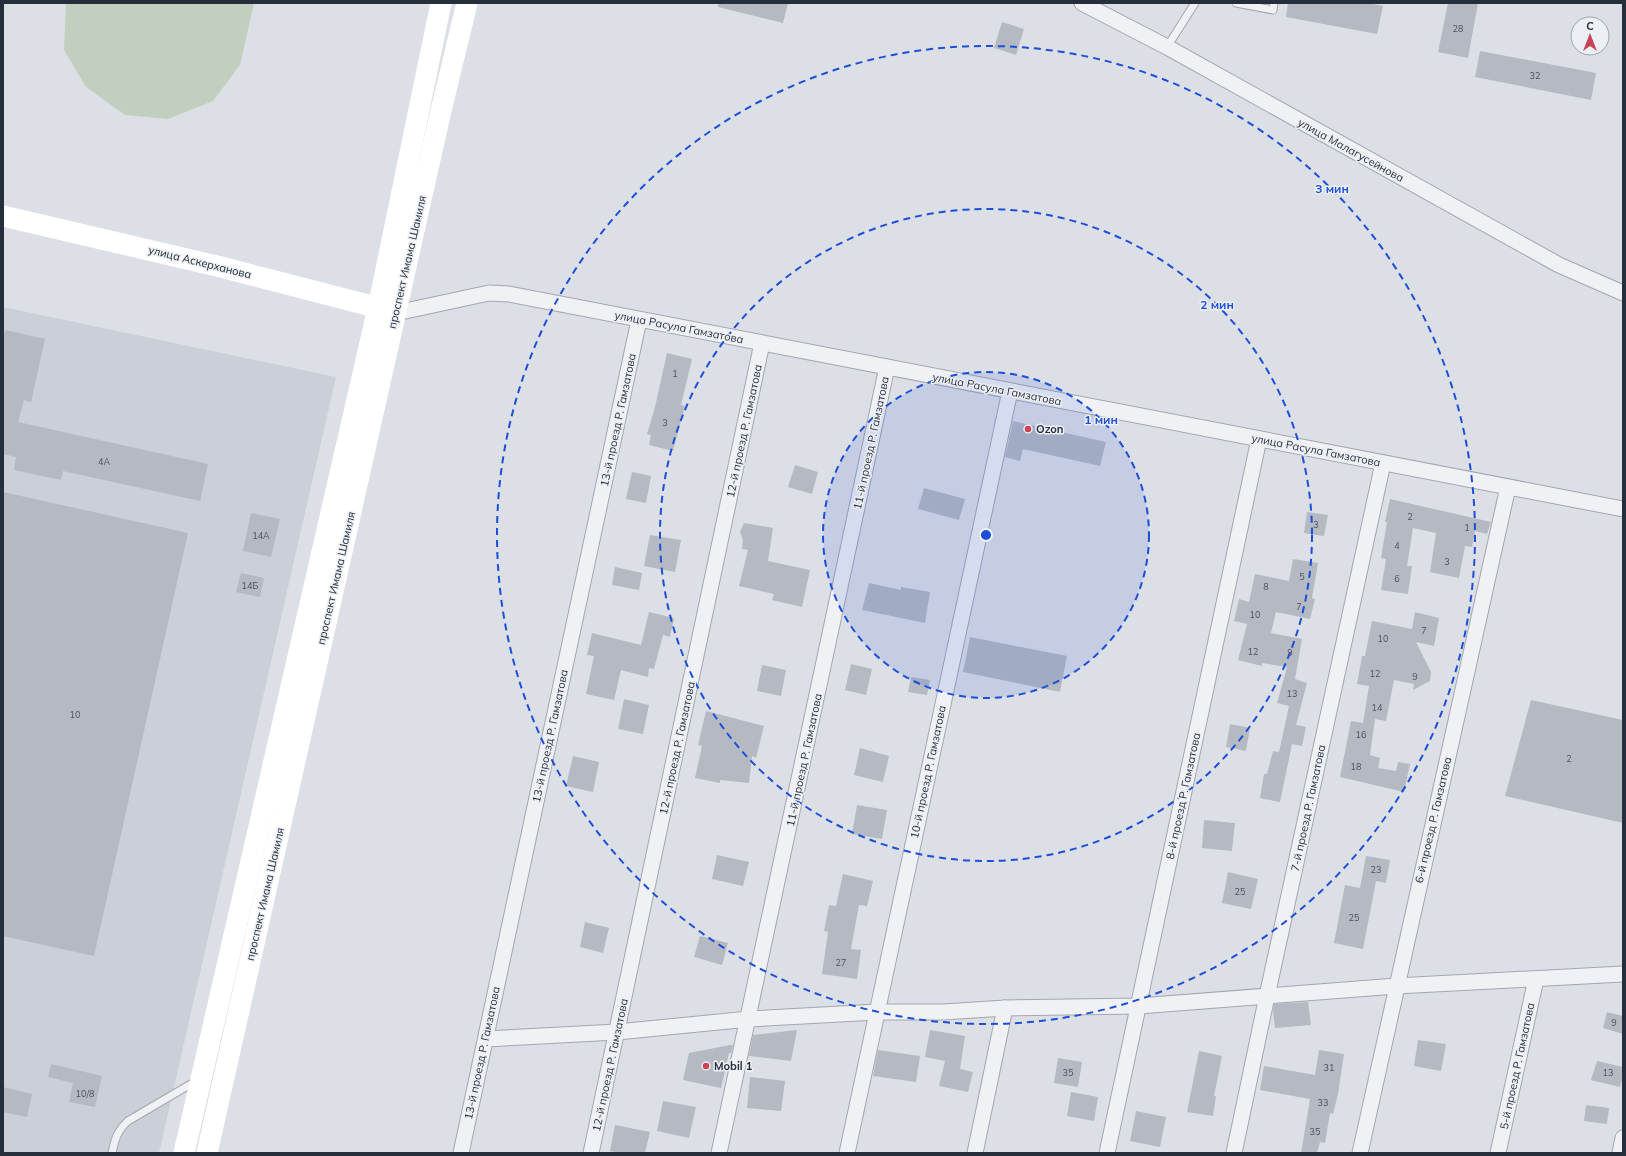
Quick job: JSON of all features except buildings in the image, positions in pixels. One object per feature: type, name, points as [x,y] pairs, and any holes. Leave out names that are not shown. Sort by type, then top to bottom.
[{"type":"main road","name":"проспект Имама Шамиля","points":[[207,1153],[387,310],[441,3]]},
{"type":"main road","name":"проспект Имама Шамиля","points":[[184,1153],[387,310],[467,3]]},
{"type":"main road","name":"улица Аскерханова","points":[[3,216],[221,267],[387,310]]},
{"type":"street","name":"улица Малагусейнова","points":[[1082,3],[1167,47],[1559,265],[1623,292]]},
{"type":"street","name":"улица Расула Гамзатова","points":[[387,310],[489,292],[508,294],[1623,509]]},
{"type":"street","name":"13-й проезд Р. Гамзатова","points":[[460,1153],[486,1039],[639,320]]},
{"type":"street","name":"12-й проезд Р. Гамзатова","points":[[591,1153],[762,343]]},
{"type":"street","name":"11-й проезд Р. Гамзатова","points":[[720,1153],[887,367]]},
{"type":"street","name":"10-й проезд Р. Гамзатова","points":[[847,1153],[1010,391]]},
{"type":"street","name":"8-й проезд Р. Гамзатова","points":[[1107,1153],[1259,439]]},
{"type":"street","name":"7-й проезд Р. Гамзатова","points":[[1234,1153],[1383,463]]},
{"type":"street","name":"6-й проезд Р. Гамзатова","points":[[1360,1153],[1508,487]]},
{"type":"street","points":[[486,1039],[617,1032],[749,1019],[877,1012],[943,1012],[1005,1008],[1139,1006],[1396,986],[1623,974]]},
{"type":"street","name":"5-й проезд Р. Гамзатова","points":[[1498,1153],[1536,978]]},
{"type":"street","points":[[975,1153],[1005,1008]]},
{"type":"street","points":[[1620,1153],[1623,1138]]},
{"type":"lane","points":[[1167,47],[1195,3]]},
{"type":"lane","points":[[1236,3],[1273,10],[1274,3]]},
{"type":"lane","points":[[112,1153],[115,1139],[120,1129],[128,1121],[201,1078]]},
{"type":"shaded area","points":[[3,307],[336,377],[159,1153],[3,1153]]},
{"type":"green space","points":[[66,3],[254,3],[240,65],[213,101],[168,119],[125,115],[86,87],[64,50]]},
{"type":"place","name":"Ozon","points":[[1028,429]]},
{"type":"place","name":"Mobil 1","points":[[706,1066]]}]
